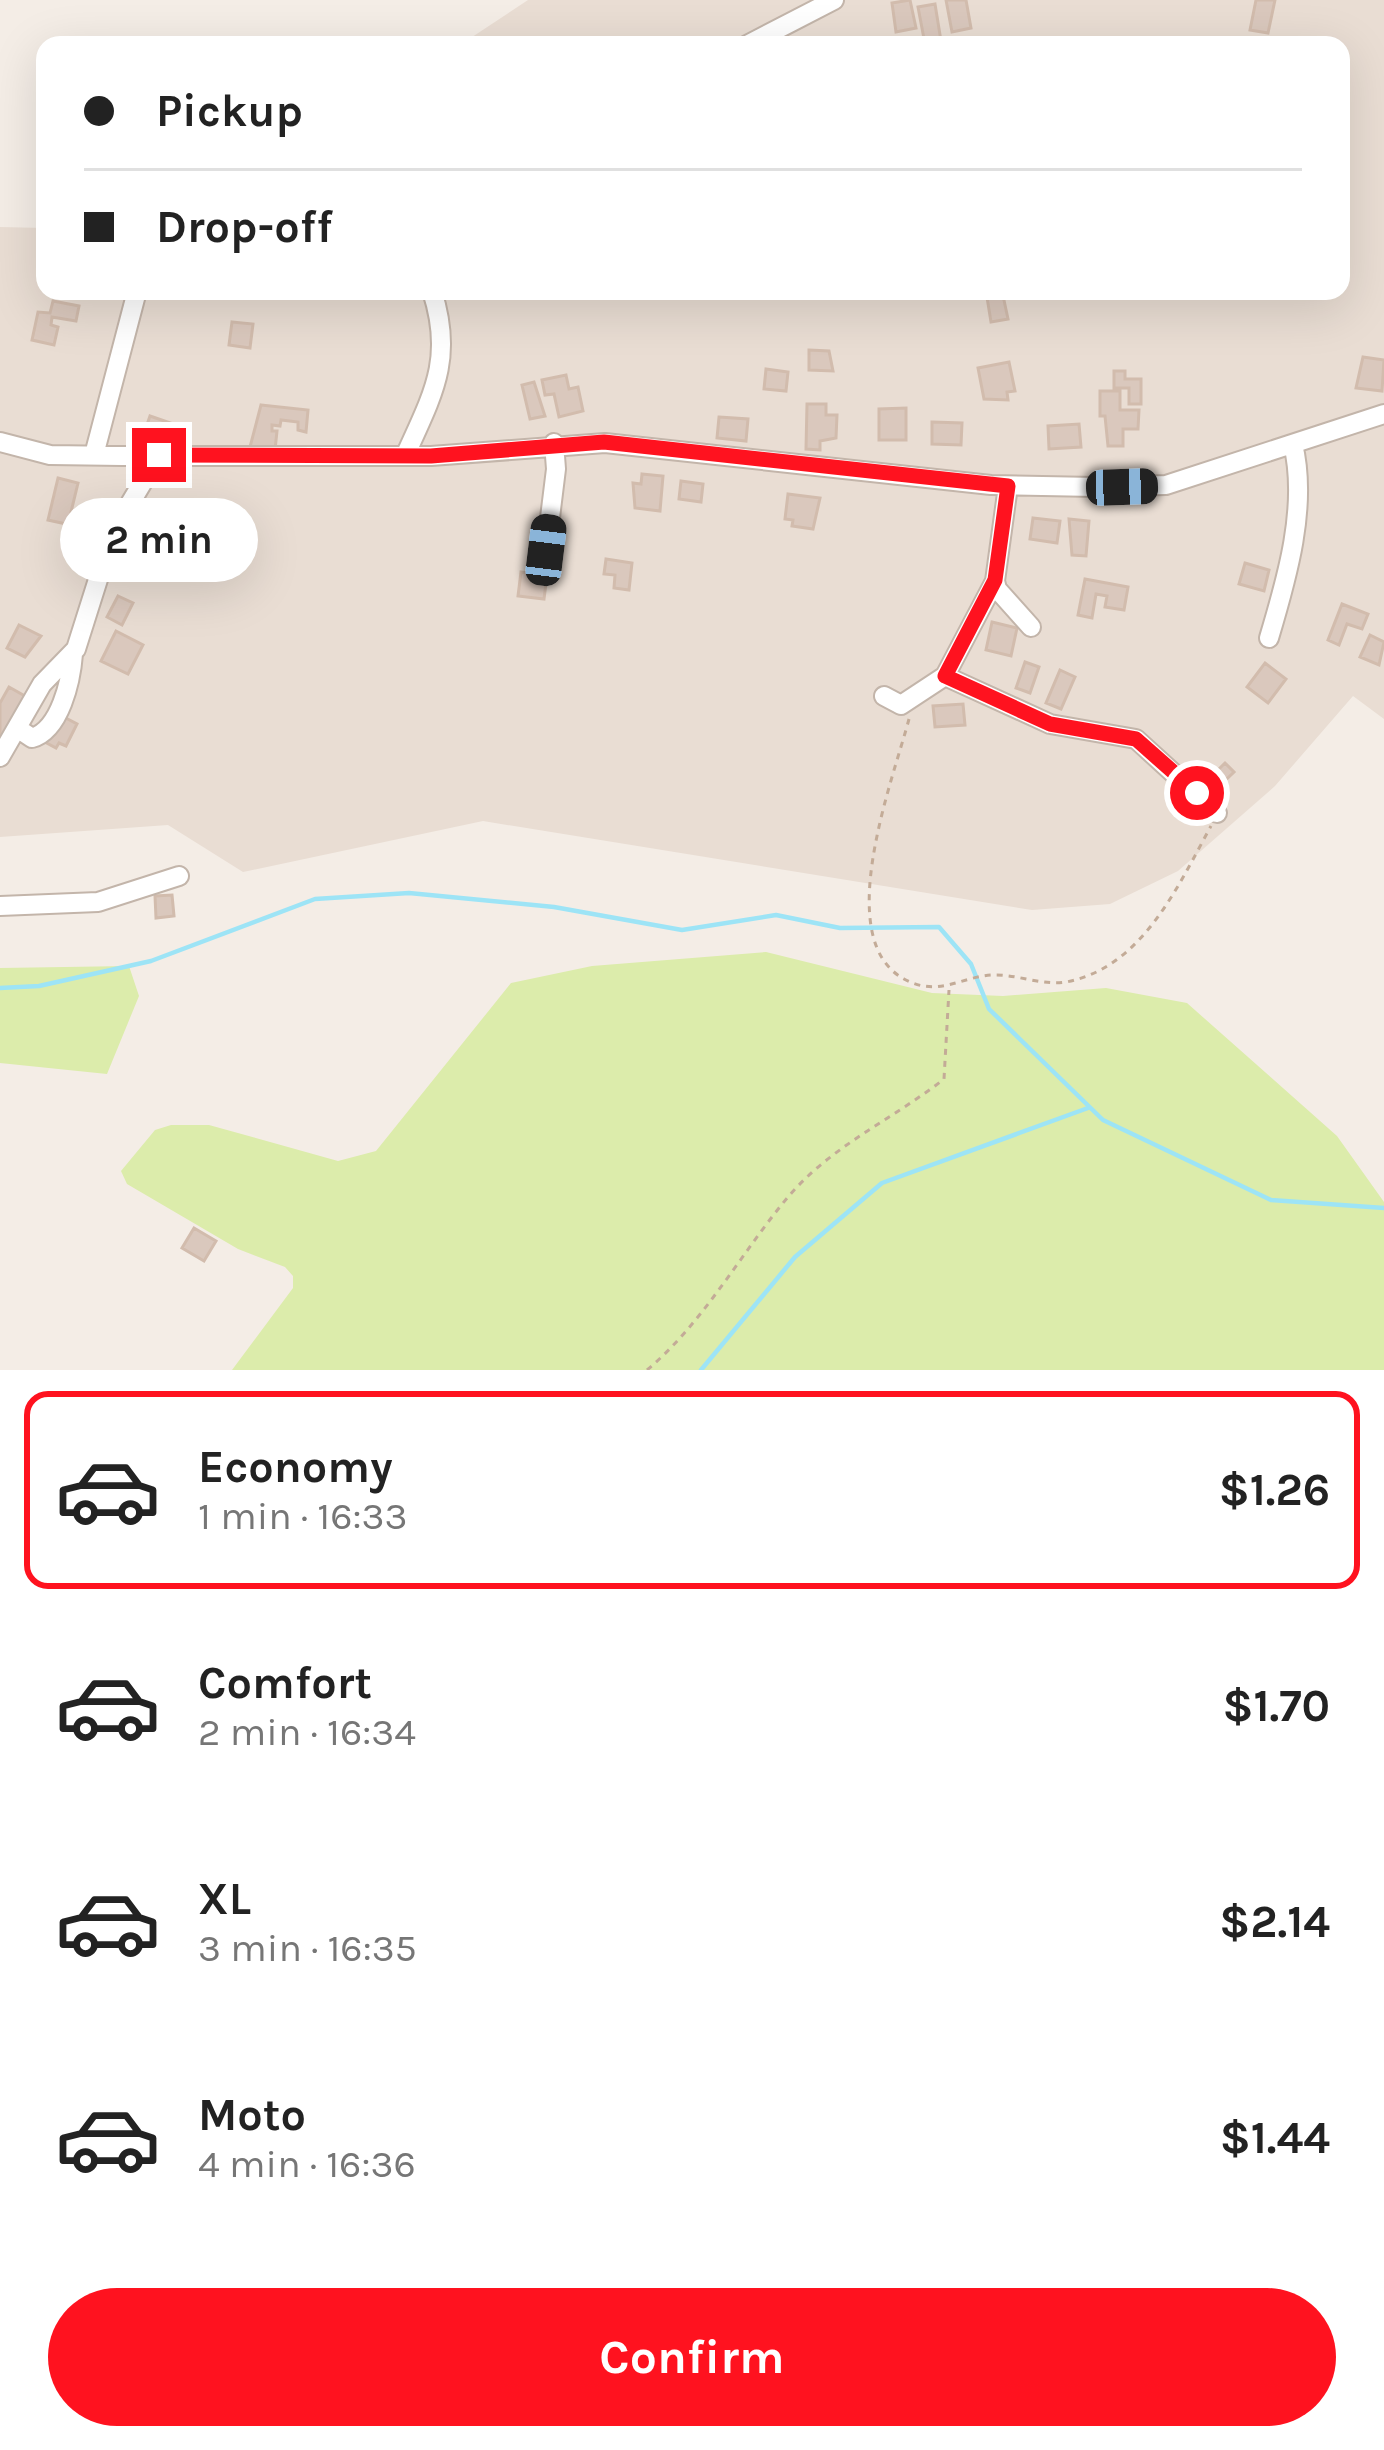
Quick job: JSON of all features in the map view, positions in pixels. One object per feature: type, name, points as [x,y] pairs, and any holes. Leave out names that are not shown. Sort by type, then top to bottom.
[{"type":"street","points":[[764,36],[833,0]]},
{"type":"street","points":[[94,455],[135,300]]},
{"type":"street","points":[[405,456],[441,371],[443,325],[436,300]]},
{"type":"street","points":[[0,442],[50,454],[405,456],[554,443],[663,447],[1008,486],[1166,484],[1384,414]]},
{"type":"street","points":[[546,550],[556,469],[554,443]]},
{"type":"street","points":[[1268,638],[1290,560],[1298,479],[1293,444]]},
{"type":"street","points":[[0,757],[17,728],[32,738],[46,729],[66,693],[73,654],[113,532],[159,455]]},
{"type":"street","points":[[1008,486],[995,580],[997,590],[1031,627]]},
{"type":"street","points":[[884,696],[901,705],[945,676],[995,580]]},
{"type":"street","points":[[945,676],[1050,724],[1136,739],[1217,813]]},
{"type":"street","points":[[0,906],[98,902],[179,876]]},
{"type":"path","points":[[914,700],[875,849],[866,903],[880,954],[904,979],[949,988],[992,975],[1065,982],[1115,961],[1154,925],[1217,813]]},
{"type":"path","points":[[647,1370],[729,1278],[790,1195],[848,1142],[901,1113],[944,1079],[949,988]]},
{"type":"shaded area","points":[[528,0],[1384,0],[1384,719],[1353,696],[1275,786],[1178,871],[1110,904],[1032,910],[483,821],[243,872],[168,825],[0,837],[0,227],[36,228],[36,300],[1350,300],[1350,36],[474,36]]},
{"type":"green space","points":[[766,952],[932,993],[1003,996],[1106,988],[1187,1003],[1337,1136],[1384,1202],[1384,1370],[232,1370],[293,1288],[293,1276],[285,1267],[238,1249],[127,1184],[121,1171],[155,1130],[171,1125],[209,1125],[338,1161],[376,1151],[511,983],[592,966]]},
{"type":"green space","points":[[129,966],[139,996],[107,1074],[0,1063],[0,968]]},
{"type":"building","points":[[910,0],[916,28],[896,32],[892,3]]},
{"type":"building","points":[[946,0],[966,0],[971,28],[952,32]]},
{"type":"building","points":[[1256,0],[1275,0],[1268,33],[1250,30]]},
{"type":"building","points":[[935,4],[940,36],[923,36],[918,7]]},
{"type":"building","points":[[987,300],[1004,300],[1008,319],[991,322]]},
{"type":"building","points":[[53,301],[79,306],[76,321],[52,317],[51,325],[58,327],[54,345],[32,340],[38,312],[50,313]]},
{"type":"building","points":[[232,322],[253,324],[250,348],[229,345]]},
{"type":"building","points":[[809,350],[829,351],[833,371],[809,370]]},
{"type":"building","points":[[1363,357],[1384,360],[1382,391],[1356,388]]},
{"type":"building","points":[[1009,362],[1015,391],[1007,392],[1008,400],[984,399],[978,368]]},
{"type":"building","points":[[766,369],[788,372],[786,391],[764,389]]},
{"type":"building","points":[[1114,371],[1125,371],[1125,379],[1141,379],[1141,404],[1129,404],[1129,388],[1114,388]]},
{"type":"building","points":[[566,375],[569,389],[578,387],[583,411],[559,417],[554,394],[545,395],[542,380]]},
{"type":"building","points":[[534,382],[545,416],[530,419],[522,385]]},
{"type":"building","points":[[1100,391],[1120,391],[1120,410],[1139,410],[1138,429],[1123,429],[1123,446],[1108,446]]},
{"type":"building","points":[[807,404],[826,404],[826,415],[837,415],[836,438],[820,441],[820,450],[806,449]]},
{"type":"building","points":[[261,405],[308,410],[306,432],[298,430],[298,422],[281,420],[280,426],[272,425],[272,431],[277,431],[275,450],[250,447]]},
{"type":"building","points":[[906,408],[906,440],[879,440],[879,409]]},
{"type":"building","points":[[150,416],[179,426],[176,436],[161,431],[156,447],[141,442]]},
{"type":"building","points":[[719,417],[748,419],[746,441],[717,438]]},
{"type":"building","points":[[932,422],[962,423],[961,445],[932,444]]},
{"type":"building","points":[[1079,424],[1081,447],[1049,449],[1048,426]]},
{"type":"building","points":[[642,474],[663,476],[660,511],[635,508],[633,483],[641,484]]},
{"type":"building","points":[[58,478],[78,483],[71,512],[83,515],[80,527],[48,520]]},
{"type":"building","points":[[681,481],[703,484],[701,502],[679,499]]},
{"type":"building","points":[[788,494],[820,498],[813,529],[792,526],[793,520],[785,519]]},
{"type":"building","points":[[1033,518],[1060,521],[1057,543],[1030,539]]},
{"type":"building","points":[[1069,519],[1089,521],[1086,556],[1072,555]]},
{"type":"building","points":[[606,559],[632,563],[629,590],[614,588],[615,575],[604,574]]},
{"type":"building","points":[[1245,563],[1269,570],[1264,591],[1239,584]]},
{"type":"building","points":[[521,572],[547,575],[544,599],[518,596]]},
{"type":"building","points":[[1085,579],[1128,587],[1124,610],[1105,607],[1107,596],[1096,594],[1092,618],[1078,615]]},
{"type":"building","points":[[118,596],[133,603],[122,625],[107,617]]},
{"type":"building","points":[[1342,604],[1368,614],[1362,629],[1347,624],[1339,645],[1328,640]]},
{"type":"building","points":[[992,622],[1017,628],[1011,656],[986,650]]},
{"type":"building","points":[[19,625],[41,636],[25,657],[7,648]]},
{"type":"building","points":[[116,631],[143,645],[128,674],[101,661]]},
{"type":"building","points":[[1370,635],[1384,642],[1379,665],[1360,657]]},
{"type":"building","points":[[1025,662],[1039,667],[1030,693],[1016,688]]},
{"type":"building","points":[[1265,663],[1286,679],[1268,703],[1247,687]]},
{"type":"building","points":[[1060,670],[1075,677],[1061,709],[1046,703]]},
{"type":"building","points":[[9,687],[25,696],[0,740],[0,703]]},
{"type":"building","points":[[963,704],[965,725],[935,727],[933,706]]},
{"type":"building","points":[[62,716],[77,724],[66,746],[59,743],[56,748],[43,741]]},
{"type":"building","points":[[1225,763],[1234,772],[1208,797],[1200,788]]},
{"type":"building","points":[[172,895],[174,916],[156,918],[155,896]]},
{"type":"building","points":[[194,1228],[216,1241],[204,1261],[182,1248]]},
{"type":"waterway","points":[[0,988],[39,986],[151,961],[315,899],[409,893],[554,907],[682,930],[776,915],[840,928],[939,927],[971,964],[989,1009],[1103,1120],[1271,1200],[1384,1208]]},
{"type":"waterway","points":[[701,1370],[795,1257],[882,1183],[1088,1108]]},
{"type":"route","points":[[159,455],[431,456],[604,442],[1008,486],[995,580],[945,676],[1050,724],[1123,733],[1136,739],[1197,793]]}]
